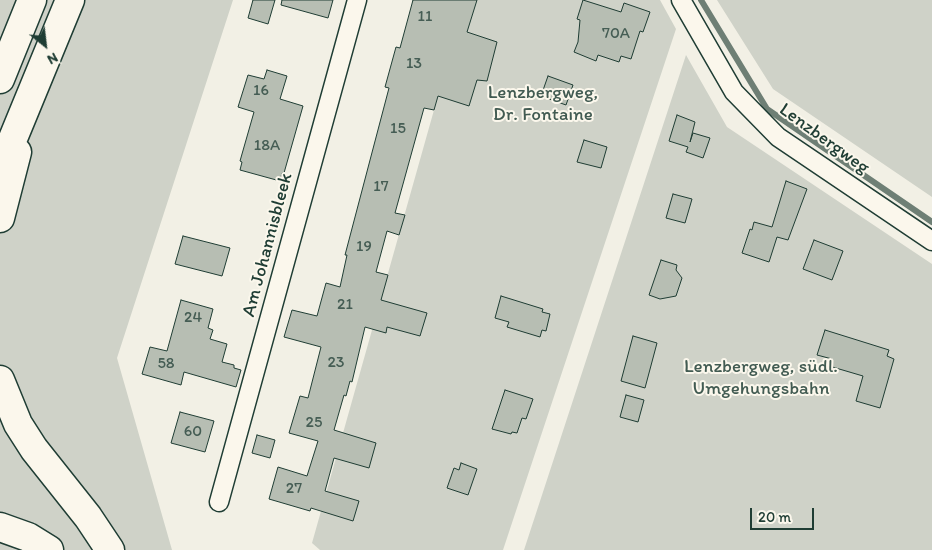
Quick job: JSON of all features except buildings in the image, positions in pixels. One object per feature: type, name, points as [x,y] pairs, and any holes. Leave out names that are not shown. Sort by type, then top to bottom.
[{"type":"highway","points":[[0,79],[32,0]]},
{"type":"highway","points":[[0,170],[70,0]]},
{"type":"highway","points":[[0,218],[30,99]]},
{"type":"highway","points":[[0,380],[18,424],[34,449],[88,517],[110,550]]},
{"type":"highway","points":[[0,527],[28,537],[49,550]]},
{"type":"street","name":"Am Johannisbleek","points":[[219,502],[357,0]]},
{"type":"street","name":"Lenzbergweg","points":[[681,0],[734,92],[778,137],[932,241]]},
{"type":"green space","points":[[0,0],[233,0],[117,358],[172,550],[0,550]]},
{"type":"green space","name":"Lenzbergweg, Dr. Fontaine","points":[[465,0],[660,0],[676,29],[503,550],[320,550],[312,543]]},
{"type":"green space","points":[[717,0],[932,0],[932,197],[773,89]]},
{"type":"green space","name":"Lenzbergweg, südl. Umgehungsbahn","points":[[686,55],[727,127],[932,264],[932,550],[524,550]]},
{"type":"waterway","points":[[701,0],[767,109],[932,222]]}]
